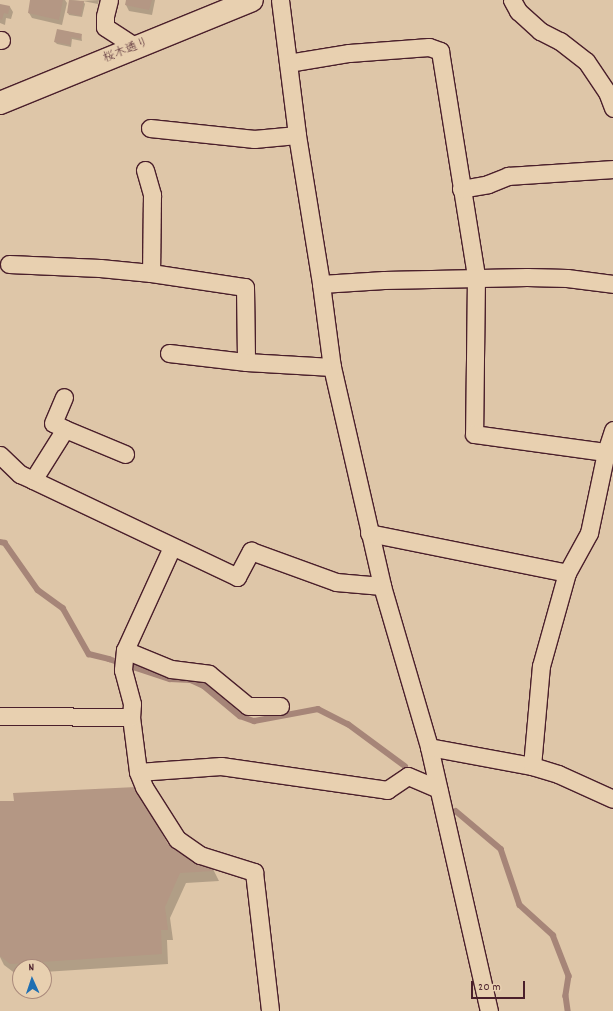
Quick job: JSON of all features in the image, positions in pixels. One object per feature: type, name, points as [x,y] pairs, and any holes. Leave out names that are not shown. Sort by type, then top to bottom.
[{"type":"street","points":[[110,0],[105,16],[105,27],[136,47]]},
{"type":"street","name":"桜木通り","points":[[0,103],[252,0]]},
{"type":"street","points":[[280,0],[297,135],[322,284],[332,366],[382,586],[429,747],[489,1011]]},
{"type":"street","points":[[512,0],[518,11],[540,31],[560,41],[586,61],[607,92],[613,108]]},
{"type":"street","points":[[288,63],[349,53],[429,48],[440,51],[476,277],[474,434],[606,452]]},
{"type":"street","points":[[150,128],[254,139],[297,135]]},
{"type":"street","points":[[461,189],[488,184],[508,176],[613,169]]},
{"type":"street","points":[[145,170],[152,195],[151,273]]},
{"type":"street","points":[[9,264],[100,268],[151,273],[245,287],[246,362]]},
{"type":"street","points":[[322,284],[476,277],[567,278],[613,284]]},
{"type":"street","points":[[169,353],[246,362],[332,366]]},
{"type":"street","points":[[64,397],[53,423],[124,454]]},
{"type":"street","points":[[33,480],[65,429]]},
{"type":"street","points":[[532,766],[541,666],[567,573],[589,533],[606,452],[613,430]]},
{"type":"street","points":[[0,455],[20,474],[237,577],[251,551],[336,582],[382,586]]},
{"type":"street","points":[[369,533],[567,573]]},
{"type":"street","points":[[172,547],[125,650],[123,670],[132,704],[131,717],[138,772],[144,787],[177,839],[200,855],[254,872],[270,1011]]},
{"type":"street","points":[[125,650],[171,669],[209,674],[248,706],[280,706]]},
{"type":"street","points":[[0,716],[131,717]]},
{"type":"street","points":[[429,747],[532,766],[558,774],[613,799]]},
{"type":"street","points":[[138,772],[221,766],[387,790],[408,776],[438,789]]},
{"type":"building","points":[[30,0],[63,0],[59,20],[28,13]]},
{"type":"building","points":[[69,0],[84,1],[81,16],[67,13]]},
{"type":"building","points":[[126,0],[152,0],[149,10],[125,5]]},
{"type":"building","points":[[0,4],[10,6],[8,14],[4,13],[2,20],[0,19]]},
{"type":"building","points":[[57,29],[82,34],[81,39],[71,37],[70,45],[54,42]]},
{"type":"building","points":[[136,787],[168,844],[212,866],[213,871],[180,873],[165,907],[168,930],[161,930],[162,954],[52,961],[52,959],[12,959],[12,964],[10,964],[0,956],[0,801],[14,801],[13,793]]},
{"type":"waterway","points":[[0,542],[5,543],[38,590],[63,608],[89,654],[170,679],[191,680],[204,686],[240,716],[254,721],[318,709],[348,724],[405,766]]},
{"type":"waterway","points":[[456,811],[501,849],[520,905],[553,935],[569,976],[566,996],[568,1011]]}]
